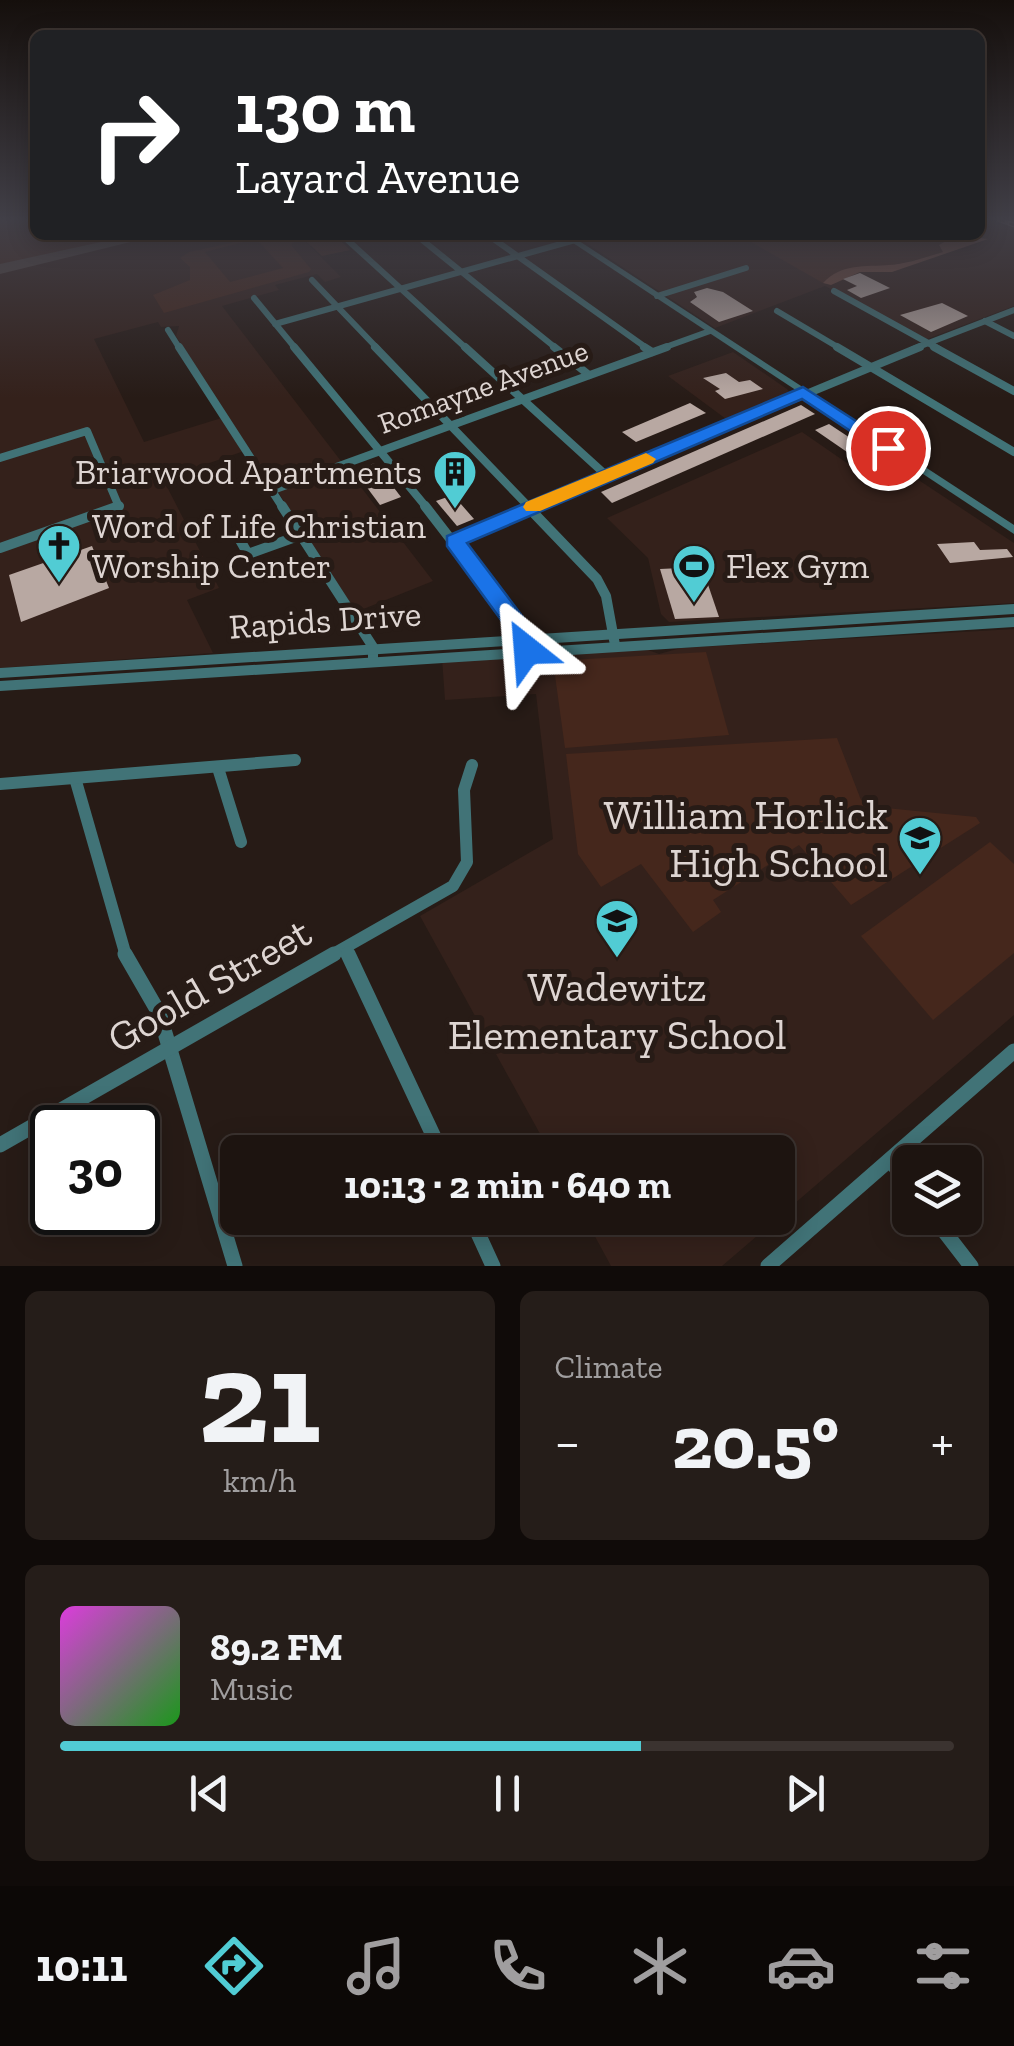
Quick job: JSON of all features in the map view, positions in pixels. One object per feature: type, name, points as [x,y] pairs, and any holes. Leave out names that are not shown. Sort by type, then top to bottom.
[{"type":"street","points":[[392,279],[607,476]]},
{"type":"street","points":[[275,324],[435,279]]},
{"type":"street","points":[[471,279],[590,375]]},
{"type":"street","points":[[550,279],[652,352]]},
{"type":"street","points":[[632,279],[1014,530]]},
{"type":"street","points":[[658,296],[711,279]]},
{"type":"street","points":[[312,280],[600,585],[614,639]]},
{"type":"street","points":[[834,291],[1014,390]]},
{"type":"street","points":[[254,298],[454,541],[527,643]]},
{"type":"street","points":[[454,541],[803,392],[1014,310]]},
{"type":"street","points":[[777,311],[1014,452]]},
{"type":"street","points":[[985,322],[1014,336]]},
{"type":"street","points":[[168,330],[373,653]]},
{"type":"street","name":"Romayne Avenue","points":[[273,490],[710,331]]},
{"type":"street","points":[[0,458],[87,431],[119,507],[0,548]]},
{"type":"street","points":[[236,533],[248,554],[301,535]]},
{"type":"street","name":"Rapids Drive","points":[[614,639],[1014,609]]},
{"type":"street","name":"Rapids Drive","points":[[3,679],[527,643],[1014,622]]},
{"type":"street","points":[[0,784],[295,760]]},
{"type":"street","name":"Goold Street","points":[[0,1145],[454,886],[467,862],[464,790],[472,765]]},
{"type":"street","points":[[218,768],[241,842]]},
{"type":"street","points":[[75,778],[128,963],[159,1013],[235,1266]]},
{"type":"street","points":[[346,948],[432,1135]]},
{"type":"street","points":[[768,1266],[1013,1053]]},
{"type":"street","points":[[479,1235],[494,1266]]},
{"type":"street","points":[[947,1235],[972,1266]]},
{"type":"shaded area","points":[[0,279],[298,279],[275,285],[279,290],[222,306],[433,581],[356,612],[250,449],[163,479],[219,588],[187,600],[213,653],[0,668]],"holes":[[[158,322],[161,327],[179,326],[176,336],[228,416],[144,442],[94,339]]]},
{"type":"shaded area","points":[[284,279],[164,313],[153,295],[190,280]]},
{"type":"shaded area","points":[[641,279],[1014,279],[1014,306],[927,339],[825,286],[715,328]]},
{"type":"shaded area","points":[[828,279],[844,279],[831,285],[823,283]]},
{"type":"shaded area","points":[[733,352],[789,392],[726,419],[668,376]]},
{"type":"shaded area","points":[[802,432],[886,490],[914,477],[1014,543],[1014,603],[669,622],[661,614],[648,558],[607,518]]},
{"type":"shaded area","points":[[1014,629],[1014,1015],[795,1203],[795,1135],[541,1135],[420,916],[553,839],[536,694],[445,700],[442,658],[648,650],[659,654],[681,648]]},
{"type":"shaded area","points":[[706,652],[729,735],[565,748],[553,661]]},
{"type":"shaded area","points":[[837,738],[861,800],[876,807],[976,817],[980,823],[851,905],[799,845],[713,900],[721,912],[693,932],[641,864],[601,887],[578,854],[566,754]]},
{"type":"shaded area","points":[[990,842],[1014,864],[1014,953],[933,1020],[861,936]]},
{"type":"shaded area","points":[[594,1235],[758,1235],[722,1266],[611,1266]]},
{"type":"building","points":[[843,279],[872,279],[890,288],[861,298],[847,290],[857,286]]},
{"type":"building","points":[[707,288],[723,292],[753,311],[719,322],[690,302],[697,297],[694,292]]},
{"type":"building","points":[[942,303],[968,316],[931,332],[900,315]]},
{"type":"building","points":[[726,373],[739,382],[750,380],[763,389],[725,399],[715,391],[720,389],[703,378]]},
{"type":"building","points":[[690,403],[706,413],[636,442],[622,432]]},
{"type":"building","points":[[801,405],[815,414],[612,503],[601,492]]},
{"type":"building","points":[[829,424],[911,478],[909,481],[887,490],[854,467],[863,463],[815,430]]},
{"type":"building","points":[[375,463],[401,497],[380,505],[354,470]]},
{"type":"building","name":"Briarwood Apartments","points":[[453,495],[474,519],[457,526],[436,501]]},
{"type":"building","points":[[974,542],[980,550],[1007,549],[1013,557],[950,563],[937,544]]},
{"type":"building","name":"Word of Life Christian Worship Center","points":[[92,546],[109,588],[21,622],[9,575]]},
{"type":"building","points":[[702,567],[719,617],[675,619],[660,569]]},
{"type":"slow traffic","points":[[533,507],[646,459]]},
{"type":"place","name":"Briarwood Apartments","points":[[455,510]]},
{"type":"place","name":"Word of Life Christian Worship Center","points":[[59,584]]},
{"type":"place","name":"Flex Gym","points":[[694,604]]},
{"type":"place","name":"William Horlick High School","points":[[920,876]]},
{"type":"place","name":"Wadewitz Elementary School","points":[[617,959]]},
{"type":"route","points":[[527,650],[526,637],[454,541],[803,392],[888,448]]}]
